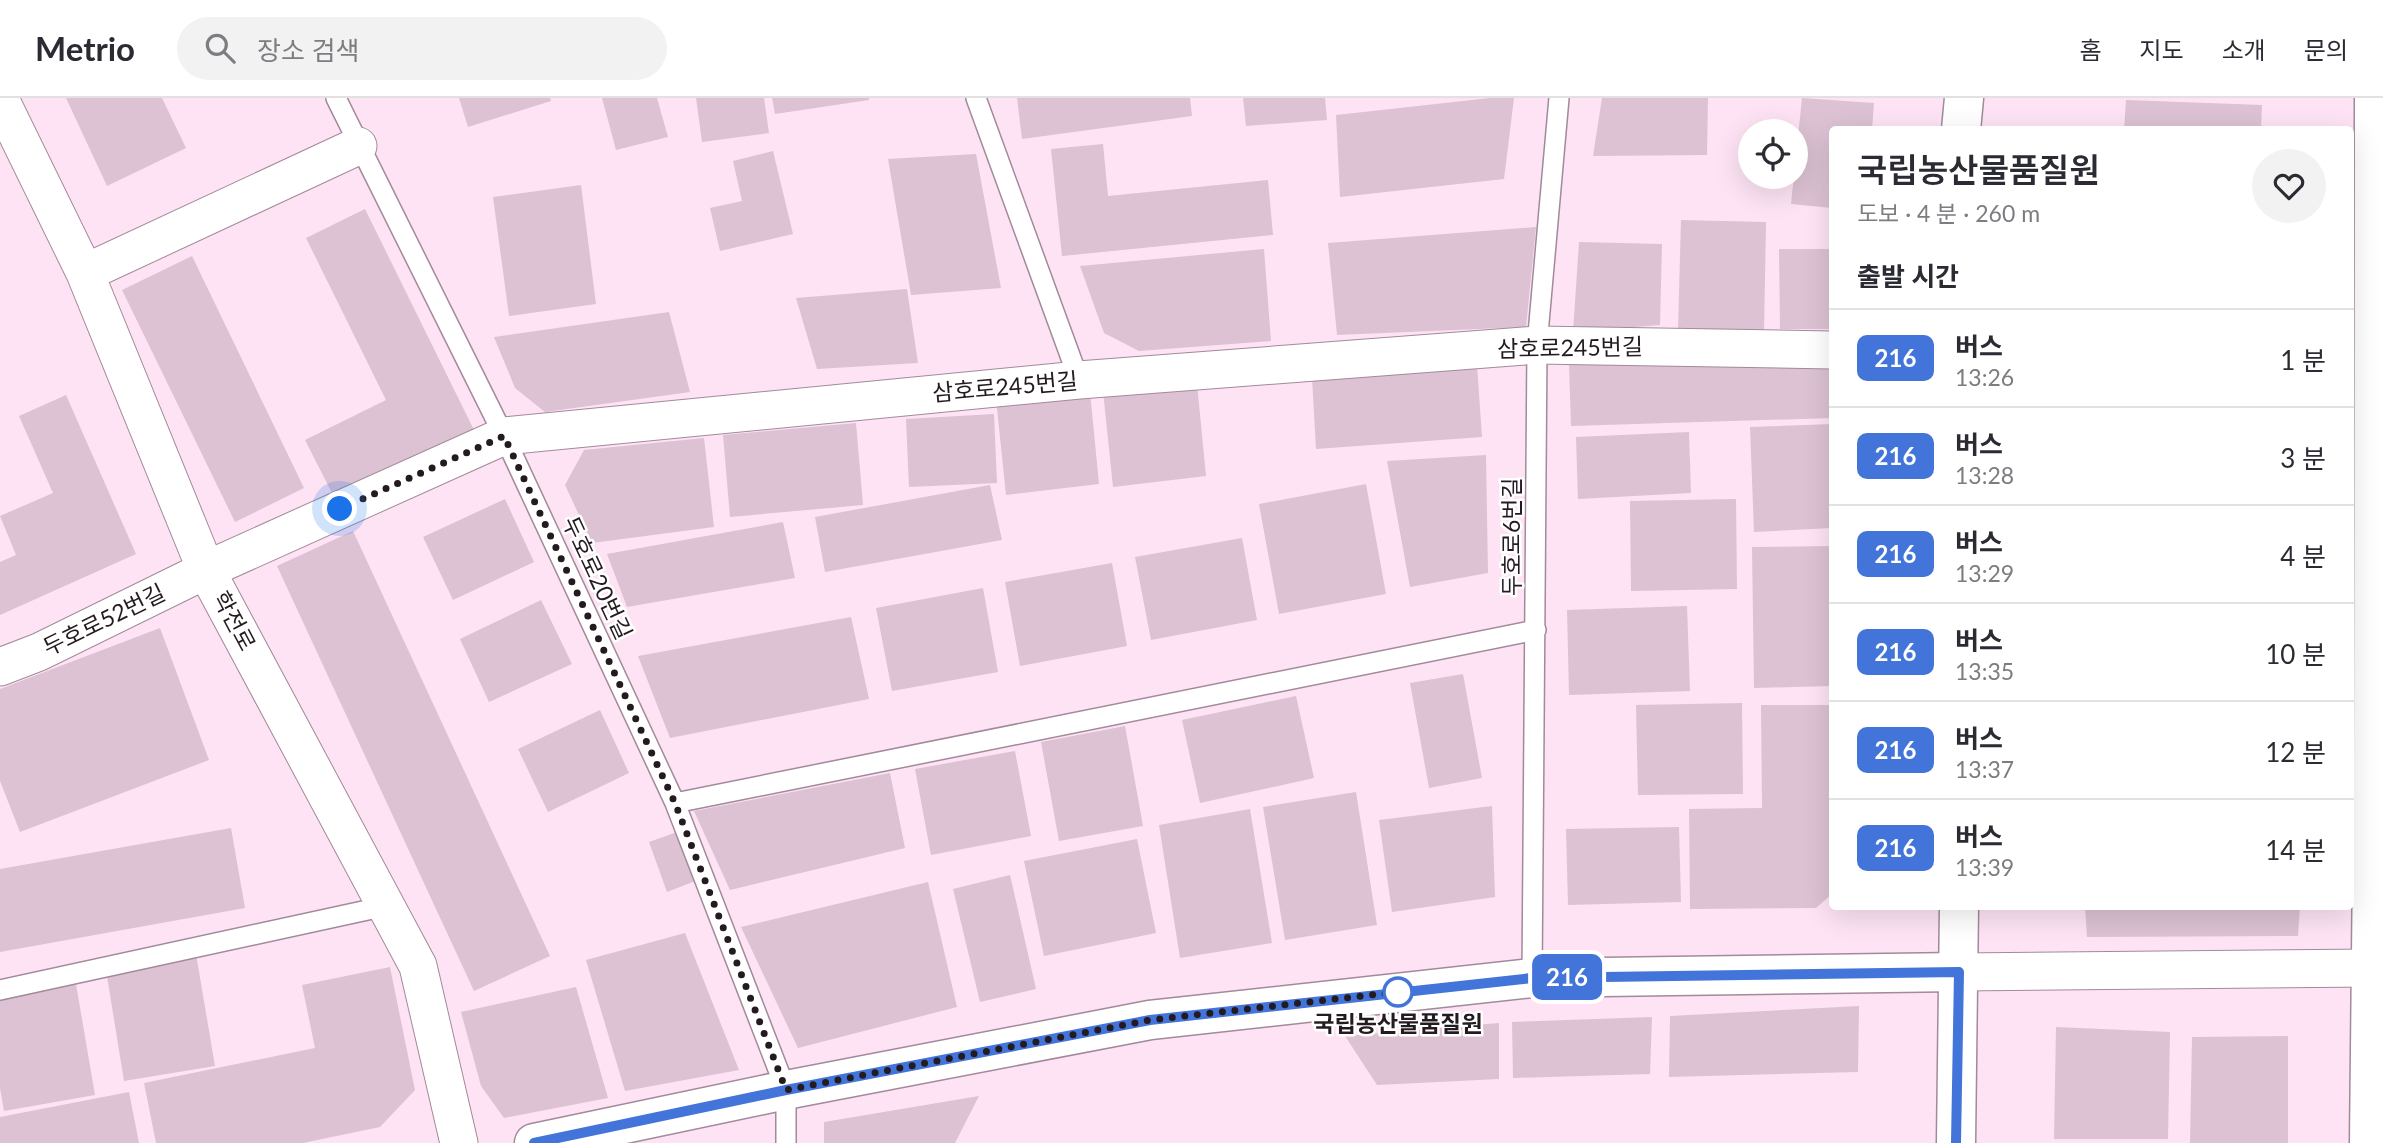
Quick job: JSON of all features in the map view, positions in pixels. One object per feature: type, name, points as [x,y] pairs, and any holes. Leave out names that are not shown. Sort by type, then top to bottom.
[{"type":"street","points":[[1961,126],[1964,98]]},
{"type":"street","points":[[2369,1143],[2372,968],[2374,98]]},
{"type":"street","name":"학전로","points":[[0,99],[85,273],[206,570],[418,966],[460,1143]]},
{"type":"street","points":[[85,273],[358,146]]},
{"type":"street","name":"삼호로245번길","points":[[206,570],[504,436],[1079,380],[1537,345],[1829,350]]},
{"type":"street","name":"두호로52번길","points":[[0,667],[39,652],[206,570]]},
{"type":"street","points":[[1956,1143],[1959,910]]},
{"type":"street","points":[[534,1143],[786,1090],[1150,1020],[1532,978],[2372,968]]},
{"type":"lane","name":"두호로20번길","points":[[336,98],[504,436],[675,803],[786,1090]]},
{"type":"lane","points":[[976,98],[1079,380]]},
{"type":"lane","name":"두호로6번길","points":[[1532,978],[1537,345],[1559,98]]},
{"type":"lane","points":[[675,803],[1536,630]]},
{"type":"lane","points":[[0,990],[386,905]]},
{"type":"lane","points":[[786,1090],[786,1143]]},
{"type":"building","points":[[66,98],[162,98],[186,148],[107,186]]},
{"type":"building","points":[[459,98],[550,98],[551,101],[468,127]]},
{"type":"building","points":[[602,98],[657,98],[668,137],[616,150]]},
{"type":"building","points":[[696,98],[764,98],[769,133],[702,142]]},
{"type":"building","points":[[772,98],[869,98],[869,100],[775,114]]},
{"type":"building","points":[[1017,98],[1190,98],[1192,116],[1022,139]]},
{"type":"building","points":[[1243,98],[1325,98],[1327,120],[1246,126]]},
{"type":"building","points":[[1490,98],[1514,98],[1504,179],[1340,197],[1336,115]]},
{"type":"building","points":[[1602,98],[1708,98],[1707,155],[1593,156]]},
{"type":"building","points":[[1802,98],[1874,103],[1872,126],[1829,126],[1829,208],[1791,204],[1793,189],[1808,189],[1808,119],[1800,119]]},
{"type":"building","points":[[2126,100],[2262,105],[2261,126],[2124,126]]},
{"type":"building","points":[[1103,144],[1108,196],[1268,180],[1273,235],[1062,256],[1051,149]]},
{"type":"building","points":[[773,151],[793,234],[720,251],[710,208],[742,201],[733,161]]},
{"type":"building","points":[[976,154],[1001,288],[911,295],[888,159]]},
{"type":"building","points":[[581,185],[596,304],[509,316],[493,197]]},
{"type":"building","points":[[365,209],[475,432],[336,501],[305,440],[386,400],[306,238]]},
{"type":"building","points":[[1681,220],[1766,222],[1764,333],[1678,331]]},
{"type":"building","points":[[1536,227],[1526,327],[1337,335],[1328,243]]},
{"type":"building","points":[[1579,242],[1662,244],[1660,325],[1573,332]]},
{"type":"building","points":[[1264,249],[1271,341],[1139,351],[1104,333],[1080,266]]},
{"type":"building","points":[[1779,249],[1829,249],[1829,329],[1780,329]]},
{"type":"building","points":[[192,256],[304,488],[235,522],[122,290]]},
{"type":"building","points":[[907,289],[918,363],[817,369],[796,298]]},
{"type":"building","points":[[669,312],[690,392],[545,412],[515,388],[494,337]]},
{"type":"building","points":[[1829,357],[1829,418],[1571,426],[1569,364]]},
{"type":"building","points":[[1477,365],[1482,437],[1316,449],[1312,377]]},
{"type":"building","points":[[1197,384],[1206,476],[1113,487],[1103,391]]},
{"type":"building","points":[[1090,392],[1099,484],[1006,495],[996,399]]},
{"type":"building","points":[[66,395],[136,554],[0,615],[0,562],[16,555],[0,516],[53,493],[19,416]]},
{"type":"building","points":[[994,414],[997,483],[909,487],[906,419]]},
{"type":"building","points":[[856,423],[863,505],[730,517],[723,435]]},
{"type":"building","points":[[1829,424],[1829,528],[1754,532],[1750,427]]},
{"type":"building","points":[[1689,432],[1691,493],[1578,499],[1576,437]]},
{"type":"building","points":[[704,438],[714,527],[592,543],[565,485],[584,450]]},
{"type":"building","points":[[1486,455],[1488,573],[1410,587],[1387,461]]},
{"type":"building","points":[[1366,484],[1386,594],[1279,614],[1259,504]]},
{"type":"building","points":[[990,485],[1002,540],[825,572],[815,517]]},
{"type":"building","points":[[505,499],[534,562],[453,600],[423,537]]},
{"type":"building","points":[[1736,499],[1737,589],[1631,591],[1630,501]]},
{"type":"building","points":[[783,522],[795,578],[627,607],[607,554]]},
{"type":"building","points":[[353,531],[550,956],[474,991],[277,566]]},
{"type":"building","points":[[1242,538],[1257,620],[1151,640],[1135,557]]},
{"type":"building","points":[[1829,546],[1829,686],[1754,688],[1752,547]]},
{"type":"building","points":[[1112,563],[1127,646],[1020,666],[1005,582]]},
{"type":"building","points":[[983,588],[998,672],[892,691],[876,608]]},
{"type":"building","points":[[541,600],[572,664],[489,702],[460,639]]},
{"type":"building","points":[[1687,606],[1690,691],[1569,695],[1567,610]]},
{"type":"building","points":[[851,617],[869,699],[670,738],[638,656]]},
{"type":"building","points":[[160,628],[209,760],[20,832],[0,781],[0,689]]},
{"type":"building","points":[[1463,674],[1482,778],[1429,788],[1410,683]]},
{"type":"building","points":[[1296,696],[1314,778],[1200,803],[1182,720]]},
{"type":"building","points":[[1742,703],[1743,794],[1638,795],[1636,705]]},
{"type":"building","points":[[1761,705],[1829,705],[1829,897],[1816,908],[1690,909],[1689,809],[1762,808]]},
{"type":"building","points":[[600,710],[629,773],[548,812],[518,749]]},
{"type":"building","points":[[1125,726],[1143,826],[1059,841],[1041,742]]},
{"type":"building","points":[[1015,751],[1031,836],[931,855],[915,769]]},
{"type":"building","points":[[890,773],[905,848],[730,890],[694,811]]},
{"type":"building","points":[[1356,792],[1377,925],[1285,940],[1263,807]]},
{"type":"building","points":[[1492,806],[1495,897],[1392,912],[1379,820]]},
{"type":"building","points":[[1250,809],[1272,943],[1180,958],[1159,825]]},
{"type":"building","points":[[1679,827],[1681,902],[1568,905],[1566,829]]},
{"type":"building","points":[[231,828],[245,908],[0,952],[0,869]]},
{"type":"building","points":[[680,831],[698,880],[667,892],[649,842]]},
{"type":"building","points":[[1137,839],[1156,933],[1044,956],[1024,861]]},
{"type":"building","points":[[1010,875],[1036,989],[980,1002],[953,889]]},
{"type":"building","points":[[928,882],[957,1007],[798,1048],[741,927]]},
{"type":"building","points":[[2085,910],[2300,910],[2298,936],[2087,937]]},
{"type":"building","points":[[685,933],[739,1070],[625,1091],[586,960]]},
{"type":"building","points":[[196,954],[215,1066],[124,1081],[106,970]]},
{"type":"building","points":[[390,967],[415,1090],[380,1127],[303,1143],[156,1143],[144,1083],[315,1048],[302,985]]},
{"type":"building","points":[[76,984],[95,1095],[4,1111],[0,1088],[0,996]]},
{"type":"building","points":[[576,987],[608,1098],[504,1118],[481,1086],[461,1012]]},
{"type":"building","points":[[1859,1006],[1858,1072],[1669,1077],[1670,1016]]},
{"type":"building","points":[[1652,1017],[1650,1074],[1513,1078],[1512,1022]]},
{"type":"building","points":[[1499,1023],[1499,1079],[1377,1085],[1345,1036]]},
{"type":"building","points":[[2056,1027],[2170,1032],[2168,1139],[2054,1139]]},
{"type":"building","points":[[2288,1036],[2288,1143],[2190,1143],[2192,1037]]},
{"type":"building","points":[[129,1092],[139,1143],[0,1143],[0,1117]]},
{"type":"building","points":[[979,1096],[955,1143],[824,1143],[824,1122]]},
{"type":"bus line","name":"216","points":[[534,1143],[786,1090],[1150,1020],[1532,978],[1959,972],[1956,1143]]},
{"type":"place","name":"국립농산물품질원","points":[[1398,992]]},
{"type":"route","points":[[340,509],[504,436],[675,803],[786,1090],[1150,1020],[1398,992]]}]
